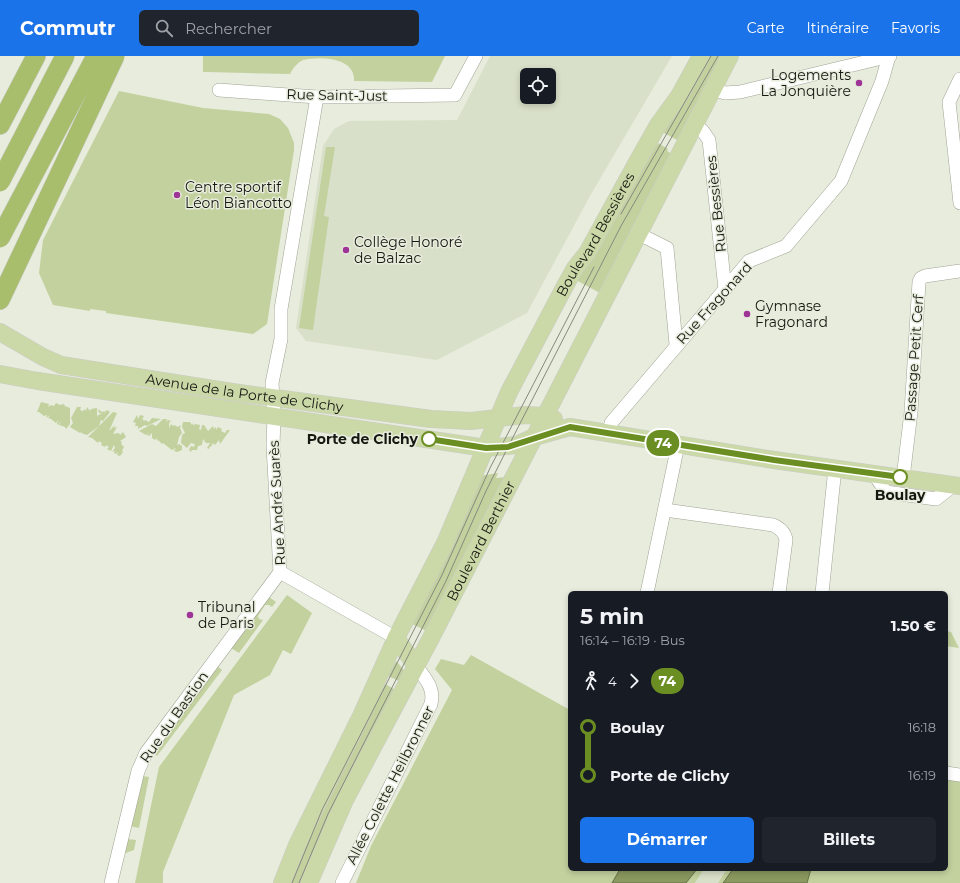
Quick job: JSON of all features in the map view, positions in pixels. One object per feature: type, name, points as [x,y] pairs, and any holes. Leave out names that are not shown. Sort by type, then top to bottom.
[{"type":"highway","points":[[0,182],[65,56]]},
{"type":"highway","points":[[0,238],[96,56]]},
{"type":"highway","points":[[0,300],[115,56]]},
{"type":"highway","points":[[0,125],[35,58]]},
{"type":"main road","name":"Boulevard Bessières","points":[[498,418],[509,392],[575,268],[587,253],[658,125],[679,96],[701,56]]},
{"type":"main road","points":[[544,416],[730,56]]},
{"type":"main road","name":"Avenue de la Porte de Clichy","points":[[0,332],[61,365],[232,392],[273,396],[431,419],[471,421],[525,415],[544,416],[562,422],[570,427]]},
{"type":"main road","name":"Avenue de la Porte de Clichy","points":[[0,374],[38,381],[486,448],[517,445],[534,437],[570,427]]},
{"type":"main road","name":"Boulevard Berthier","points":[[309,883],[345,800],[416,666],[544,416]]},
{"type":"main road","points":[[282,883],[297,845],[362,714],[396,638],[446,543],[498,418]]},
{"type":"main road","points":[[570,427],[678,445],[957,485]]},
{"type":"main road","points":[[396,638],[416,666]]},
{"type":"street","name":"Rue Saint-Just","points":[[219,90],[317,97],[455,95],[476,56]]},
{"type":"street","points":[[714,89],[725,93],[740,92],[867,58],[890,56]]},
{"type":"street","name":"Rue Fragonard","points":[[610,434],[611,423],[676,344],[749,261],[786,246],[841,181],[882,81],[890,56]]},
{"type":"street","points":[[960,79],[949,102],[960,203]]},
{"type":"street","name":"Rue André Suarès","points":[[317,97],[281,308],[282,339],[272,383],[274,416],[273,446],[280,572],[396,638]]},
{"type":"street","name":"Rue Bessières","points":[[694,126],[702,130],[709,140],[725,288]]},
{"type":"street","points":[[639,234],[667,248],[676,344]]},
{"type":"street","name":"Passage Petit Cerf","points":[[903,478],[911,412],[919,282],[921,278],[925,276],[960,271]]},
{"type":"street","points":[[647,591],[678,445]]},
{"type":"street","points":[[822,591],[835,468]]},
{"type":"street","points":[[874,474],[886,492],[936,499],[957,485]]},
{"type":"street","points":[[665,510],[773,525],[778,528],[785,534],[786,540],[779,591]]},
{"type":"street","name":"Rue du Bastion","points":[[111,883],[138,771],[146,752],[280,572]]},
{"type":"street","name":"Allée Colette Heilbronner","points":[[342,883],[431,704],[431,689],[416,666]]},
{"type":"street","points":[[948,773],[960,775]]},
{"type":"shaded area","points":[[203,56],[445,56],[432,82],[354,81],[353,73],[349,67],[343,63],[335,60],[318,58],[303,60],[295,66],[290,74],[203,72]]},
{"type":"shaded area","points":[[490,56],[672,56],[590,196],[527,313],[437,360],[306,341],[296,328],[323,146],[334,129],[349,121],[457,120]]},
{"type":"shaded area","points":[[707,56],[722,56],[679,141],[662,132]]},
{"type":"shaded area","name":"Centre sportif Léon Biancotto","points":[[119,91],[203,108],[269,114],[280,119],[288,128],[294,143],[294,150],[267,324],[253,334],[106,313],[106,311],[90,309],[90,311],[53,305],[39,273],[43,240]]},
{"type":"shaded area","points":[[658,143],[668,149],[667,151],[672,154],[600,293],[574,279],[654,144],[656,146]]},
{"type":"shaded area","points":[[326,147],[335,147],[324,216],[329,217],[313,330],[299,328]]},
{"type":"shaded area","points":[[41,402],[49,404],[48,407],[51,405],[54,406],[56,403],[65,405],[64,408],[65,406],[70,408],[70,424],[66,429],[65,427],[59,425],[61,421],[58,425],[58,420],[56,423],[48,418],[50,415],[46,418],[47,415],[44,416],[37,412]]},
{"type":"shaded area","points":[[77,407],[81,407],[80,410],[83,411],[85,409],[86,411],[87,407],[90,411],[91,409],[97,408],[97,416],[102,413],[99,413],[98,409],[102,412],[105,411],[104,413],[107,410],[110,412],[103,421],[101,420],[99,426],[87,435],[81,433],[82,431],[80,433],[70,427],[73,423],[71,418]]},
{"type":"shaded area","points":[[113,412],[117,413],[109,431],[115,425],[114,428],[117,427],[113,434],[119,433],[120,435],[123,432],[126,437],[120,441],[124,447],[120,456],[117,455],[118,452],[116,454],[114,453],[115,451],[112,452],[115,448],[114,445],[111,451],[107,449],[109,447],[106,445],[105,447],[101,445],[102,443],[99,441],[98,443],[92,438],[88,437]]},
{"type":"shaded area","points":[[137,415],[138,419],[140,415],[144,416],[141,421],[143,419],[144,421],[149,422],[152,418],[161,419],[138,429],[138,426],[135,426],[136,423],[133,422]]},
{"type":"shaded area","points":[[163,419],[167,419],[166,422],[168,420],[171,421],[169,423],[169,428],[171,424],[178,427],[181,425],[180,428],[182,433],[179,437],[177,445],[179,444],[182,446],[182,450],[177,452],[174,451],[176,448],[172,450],[158,440],[157,441],[157,438],[155,440],[152,438],[152,433],[149,436],[147,435],[149,432],[146,435],[139,431],[152,424],[156,426]]},
{"type":"shaded area","points":[[183,422],[190,422],[192,425],[193,423],[194,426],[195,424],[200,425],[199,429],[201,430],[202,425],[204,425],[208,431],[213,426],[214,429],[216,427],[216,430],[218,427],[225,433],[227,430],[230,430],[220,444],[219,440],[215,445],[213,443],[209,449],[207,448],[210,443],[206,443],[203,439],[202,445],[198,446],[197,450],[192,450],[191,452],[189,450],[191,446],[194,447],[195,444],[191,443],[187,448],[181,443],[182,435],[185,433],[182,427]]},
{"type":"shaded area","points":[[498,473],[496,478],[506,477],[427,631],[412,624],[480,476]]},
{"type":"shaded area","points":[[287,595],[312,613],[291,654],[283,650],[270,675],[234,695],[163,872],[163,883],[135,883],[159,767]]},
{"type":"shaded area","points":[[269,597],[276,602],[272,607],[265,605],[258,616],[259,619],[263,620],[239,653],[231,648]]},
{"type":"shaded area","points":[[948,631],[951,632],[959,648],[948,646]]},
{"type":"shaded area","points":[[471,655],[568,709],[568,871],[703,871],[695,883],[356,883],[371,846],[452,690],[435,669],[441,659],[464,665]]},
{"type":"shaded area","points":[[396,661],[404,670],[399,681],[388,676]]},
{"type":"shaded area","points":[[217,666],[222,670],[157,756],[153,752]]},
{"type":"shaded area","points":[[385,684],[394,689],[302,883],[289,883],[302,849]]},
{"type":"shaded area","points":[[142,776],[149,777],[139,828],[130,826]]},
{"type":"shaded area","points":[[948,779],[960,781],[960,883],[718,883],[726,871],[948,871]]},
{"type":"shaded area","points":[[127,839],[136,840],[134,850],[123,854]]},
{"type":"shaded area","points":[[619,871],[695,871],[686,883],[612,883]]},
{"type":"shaded area","points":[[703,871],[726,871],[718,883],[695,883]]},
{"type":"shaded area","points":[[732,871],[810,871],[807,883],[723,883]]},
{"type":"tram line","points":[[621,214],[711,56]]},
{"type":"tram line","points":[[299,883],[328,814],[446,581],[486,491],[508,447],[621,226],[718,56]]},
{"type":"tram line","points":[[292,883],[322,810],[442,575],[490,468],[594,267]]},
{"type":"bus line","name":"74","points":[[429,439],[486,448],[508,447],[517,445],[534,437],[570,427],[774,460],[900,477]]},
{"type":"place","name":"Logements La Jonquière","points":[[859,83]]},
{"type":"place","name":"Centre sportif Léon Biancotto","points":[[177,195]]},
{"type":"place","name":"Collège Honoré de Balzac","points":[[346,250]]},
{"type":"place","name":"Gymnase Fragonard","points":[[747,314]]},
{"type":"place","name":"Porte de Clichy","points":[[429,439]]},
{"type":"place","name":"Boulay","points":[[900,477]]},
{"type":"place","name":"Tribunal de Paris","points":[[190,615]]}]
